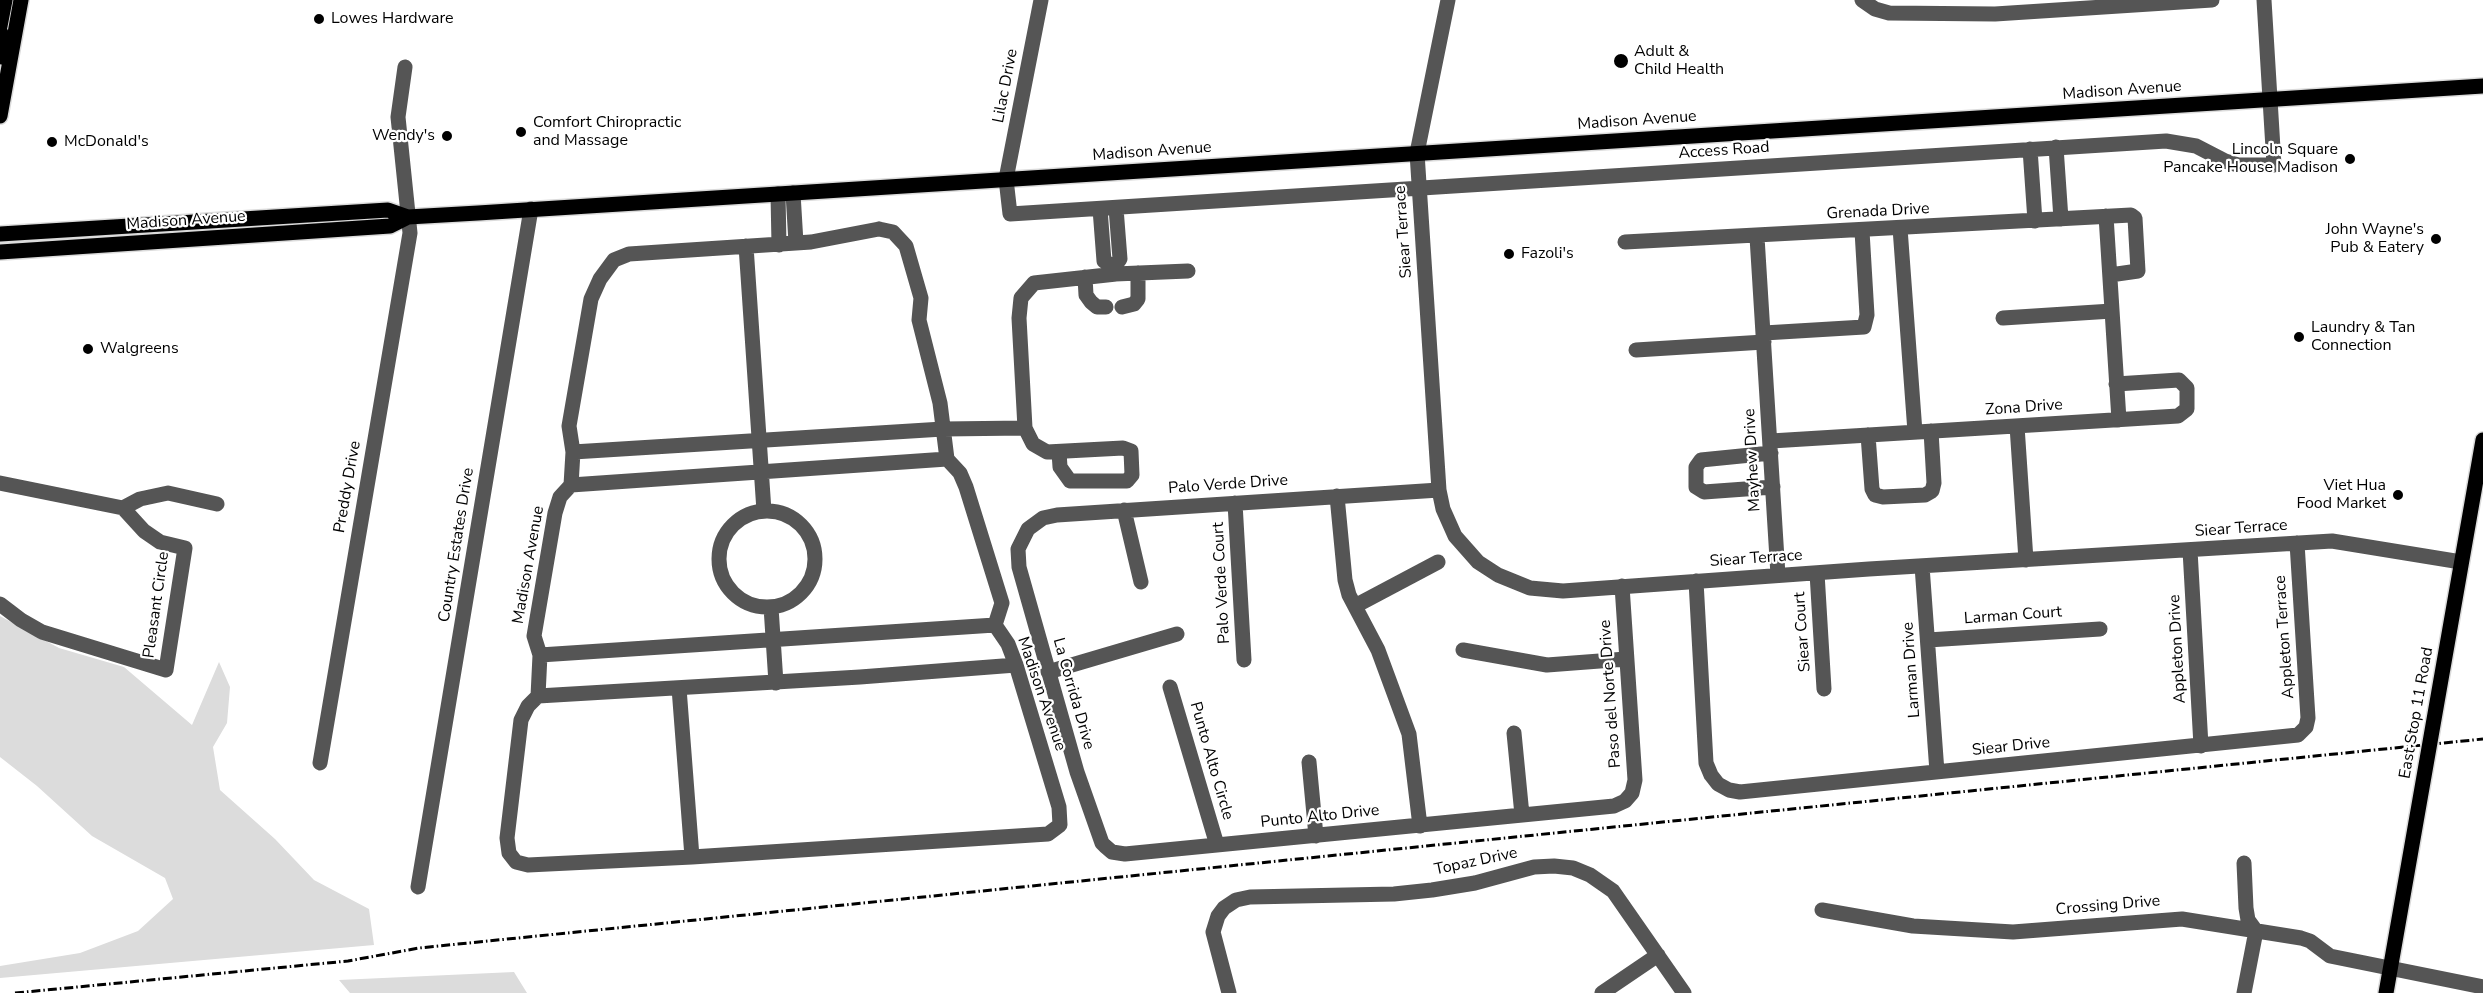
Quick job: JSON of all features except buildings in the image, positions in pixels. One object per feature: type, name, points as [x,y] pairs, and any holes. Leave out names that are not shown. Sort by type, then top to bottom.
[{"type":"main road","points":[[0,26],[5,0]]},
{"type":"main road","points":[[0,116],[3,84],[21,0]]},
{"type":"main road","points":[[0,31],[4,41],[0,66]]},
{"type":"main road","name":"Madison Avenue","points":[[0,234],[388,210],[408,217],[531,210],[2483,86]]},
{"type":"main road","name":"Madison Avenue","points":[[0,252],[390,226],[408,217]]},
{"type":"main road","name":"East Stop 11 Road","points":[[2386,993],[2483,440]]},
{"type":"street","name":"Lilac Drive","points":[[1041,0],[1006,179],[1011,214],[1108,208]]},
{"type":"street","name":"Siear Terrace","points":[[1448,0],[1417,153],[1439,490],[1443,509],[1455,536],[1478,562],[1497,575],[1524,586],[1549,591],[2335,541],[2462,562]]},
{"type":"street","points":[[1862,1],[1875,9],[1892,13],[1995,14],[2090,4],[2212,0]]},
{"type":"street","points":[[2264,0],[2271,99]]},
{"type":"street","name":"Preddy Drive","points":[[320,763],[410,233],[398,117],[405,68]]},
{"type":"street","name":"Access Road","points":[[1108,208],[2176,141],[2196,146],[2238,165],[2274,165],[2271,99]]},
{"type":"street","points":[[2056,147],[2061,219]]},
{"type":"street","points":[[2030,149],[2035,221]]},
{"type":"street","points":[[785,193],[796,243]]},
{"type":"street","points":[[779,245],[785,193]]},
{"type":"street","points":[[1108,208],[1120,260],[1115,270]]},
{"type":"street","name":"Country Estates Drive","points":[[418,887],[531,210]]},
{"type":"street","points":[[2106,216],[2119,420]]},
{"type":"street","name":"Grenada Drive","points":[[1625,242],[2134,216],[2136,218],[2138,271],[2134,274],[2110,275]]},
{"type":"street","points":[[1900,228],[1914,432]]},
{"type":"street","name":"Madison Avenue","points":[[538,696],[540,655],[534,636],[555,513],[560,497],[571,485],[573,452],[569,426],[591,299],[609,265],[618,257],[631,254],[779,245],[838,238],[883,229],[893,232],[903,241],[921,298],[920,328],[940,403],[947,459],[960,473],[966,487],[1002,603],[995,625],[1008,644],[1016,665],[1059,807],[1059,823],[1048,834],[692,857]]},
{"type":"street","points":[[1636,350],[1863,327],[1867,315],[1862,231]]},
{"type":"street","name":"Mayhew Drive","points":[[1757,237],[1778,575]]},
{"type":"street","points":[[746,246],[764,511]]},
{"type":"street","points":[[1059,452],[1060,467],[1070,481],[1127,480],[1132,475],[1131,451],[1123,448],[1047,452],[1033,444],[1025,428],[1019,318],[1021,298],[1034,283],[1084,277],[1115,270],[1138,273],[1188,271]]},
{"type":"street","points":[[1084,277],[1086,295],[1091,303],[1097,307],[1114,307],[1134,303],[1138,299],[1138,273]]},
{"type":"street","points":[[2003,318],[2112,311]]},
{"type":"street","name":"Zona Drive","points":[[1773,487],[1702,492],[1696,487],[1695,467],[1701,460],[1771,447],[1868,435],[2181,415],[2187,409],[2186,386],[2179,380],[2116,384]]},
{"type":"street","points":[[2017,426],[2026,560]]},
{"type":"street","points":[[573,452],[943,429],[1025,428]]},
{"type":"street","points":[[1868,435],[1872,489],[1877,496],[1925,495],[1932,490],[1934,483],[1931,431]]},
{"type":"street","points":[[571,485],[947,459]]},
{"type":"street","points":[[0,483],[123,508],[140,499],[168,493],[217,504]]},
{"type":"street","name":"Palo Verde Drive","points":[[1026,532],[1036,522],[1049,516],[1439,490]]},
{"type":"street","points":[[1337,496],[1343,574],[1355,606],[1378,650],[1409,734],[1420,826]]},
{"type":"street","name":"Palo Verde Court","points":[[1235,503],[1244,660]]},
{"type":"street","name":"Pleasant Circle","points":[[0,604],[42,632],[166,670],[185,548],[160,542],[144,531],[123,508]]},
{"type":"street","points":[[1124,510],[1141,582]]},
{"type":"street","points":[[764,511],[781,513],[796,521],[811,538],[815,555],[813,572],[806,588],[788,602],[771,607],[752,605],[736,596],[724,581],[719,563],[722,544],[731,527],[746,516],[764,511]]},
{"type":"street","name":"La Corrida Drive","points":[[1026,532],[1018,549],[1018,564],[1077,772],[1102,843],[1108,849],[1121,853]]},
{"type":"street","name":"Appleton Terrace","points":[[2296,543],[2308,718],[2306,728]]},
{"type":"street","name":"Appleton Drive","points":[[2190,550],[2201,746]]},
{"type":"street","points":[[1355,606],[1438,562]]},
{"type":"street","name":"Larman Drive","points":[[1922,566],[1937,772]]},
{"type":"street","name":"Siear Court","points":[[1817,573],[1824,689]]},
{"type":"street","name":"Siear Drive","points":[[1696,581],[1706,763],[1711,776],[1718,784],[1729,790],[1740,792],[2291,737],[2300,734],[2306,728]]},
{"type":"street","name":"Paso del Norte Drive","points":[[1622,586],[1635,780],[1629,798]]},
{"type":"street","points":[[771,607],[776,683]]},
{"type":"street","points":[[540,655],[995,625]]},
{"type":"street","name":"Larman Court","points":[[1928,640],[2100,629]]},
{"type":"street","points":[[1048,672],[1177,634]]},
{"type":"street","points":[[1463,650],[1547,665],[1626,659]]},
{"type":"street","points":[[679,688],[692,857],[528,865],[514,859],[509,853],[507,838],[521,720],[528,706],[538,696],[679,688],[776,683],[1016,665]]},
{"type":"street","name":"Punto Alto Circle","points":[[1170,687],[1217,845]]},
{"type":"street","points":[[1514,733],[1522,815]]},
{"type":"street","points":[[1309,762],[1316,836]]},
{"type":"street","name":"Punto Alto Drive","points":[[1121,853],[1614,806],[1629,798]]},
{"type":"street","points":[[2244,863],[2248,920],[2256,931],[2244,993]]},
{"type":"street","name":"Topaz Drive","points":[[1228,993],[1213,938],[1214,925],[1220,913],[1232,902],[1246,897],[1432,891],[1475,883],[1534,867],[1558,866],[1581,871],[1606,885],[1622,902],[1684,993]]},
{"type":"street","name":"Crossing Drive","points":[[1822,910],[1913,926],[1999,932],[2032,932],[2169,918],[2306,939],[2328,955],[2483,987]]},
{"type":"street","points":[[1602,993],[1658,955]]},
{"type":"shaded area","points":[[0,616],[59,648],[124,667],[192,725],[219,662],[230,687],[227,723],[213,747],[220,790],[275,839],[314,880],[369,909],[374,945],[0,978],[0,966],[80,953],[138,931],[173,899],[165,878],[92,836],[37,786],[0,757]]},
{"type":"shaded area","points":[[514,972],[527,993],[350,993],[339,980]]},
{"type":"railway","points":[[15,993],[348,961],[419,948],[2483,739]]},
{"type":"place","name":"Lowes Hardware","points":[[319,19]]},
{"type":"place","name":"Adult & Child Health","points":[[1621,61]]},
{"type":"place","name":"Comfort Chiropractic and Massage","points":[[521,132]]},
{"type":"place","name":"Wendy's","points":[[447,136]]},
{"type":"place","name":"McDonald's","points":[[52,142]]},
{"type":"place","name":"Lincoln Square Pancake House Madison","points":[[2350,159]]},
{"type":"place","name":"John Wayne's Pub & Eatery","points":[[2436,239]]},
{"type":"place","name":"Fazoli's","points":[[1509,254]]},
{"type":"place","name":"Laundry & Tan Connection","points":[[2299,337]]},
{"type":"place","name":"Walgreens","points":[[88,349]]},
{"type":"place","name":"Viet Hua Food Market","points":[[2398,495]]}]
